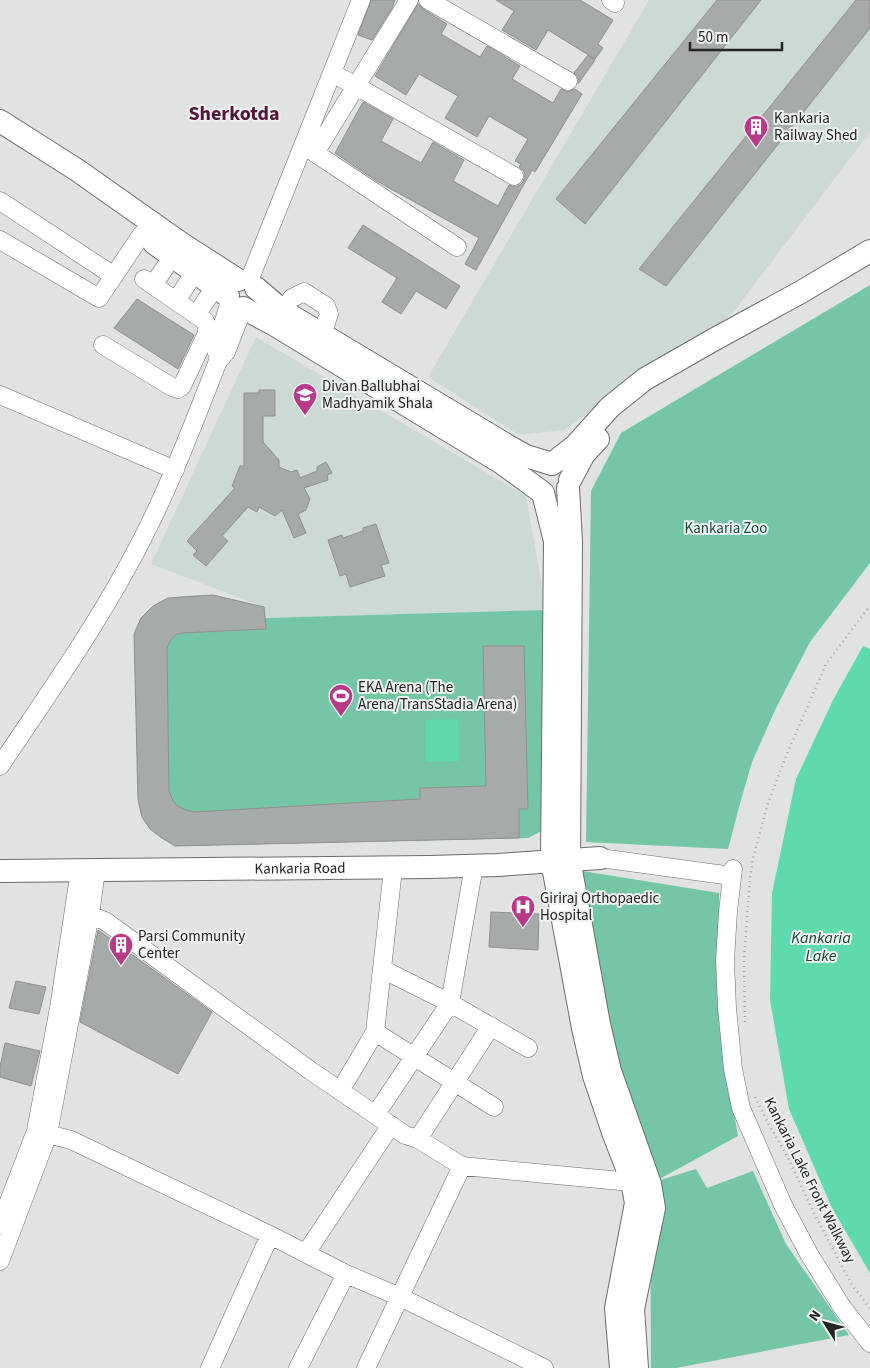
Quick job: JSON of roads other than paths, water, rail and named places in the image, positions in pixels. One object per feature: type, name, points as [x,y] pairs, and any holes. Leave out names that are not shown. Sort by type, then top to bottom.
[{"type":"main road","points":[[0,126],[77,170],[182,244],[275,325],[502,463],[543,493],[554,497],[564,493],[584,454],[618,416],[652,389],[718,344],[870,251]]},
{"type":"main road","points":[[0,126],[69,183],[195,272],[283,311],[508,446],[526,456],[558,465],[566,470],[569,475],[571,541],[561,865]]},
{"type":"main road","points":[[637,1368],[633,1309],[654,1208],[641,1183],[610,1071],[561,865],[555,541],[543,493],[538,486],[538,477],[544,467],[552,464],[575,446],[610,407],[645,379],[718,344],[870,263]]},
{"type":"main road","name":"Kankaria Road","points":[[0,871],[87,876],[561,865],[600,858]]},
{"type":"main road","points":[[0,882],[87,876],[472,877],[498,876],[561,865]]},
{"type":"main road","points":[[621,1368],[616,1308],[641,1183]]},
{"type":"street","points":[[0,766],[84,642],[130,563],[175,470],[218,361],[216,348],[237,291],[332,73],[361,0]]},
{"type":"street","points":[[409,0],[315,153],[457,247]]},
{"type":"street","points":[[428,0],[568,81]]},
{"type":"street","points":[[332,73],[514,176]]},
{"type":"street","points":[[0,201],[114,276]]},
{"type":"street","points":[[0,240],[99,298],[142,234]]},
{"type":"street","points":[[173,256],[148,282],[205,321],[207,326],[207,332],[182,386],[178,389]]},
{"type":"street","points":[[176,301],[195,272]]},
{"type":"street","points":[[196,315],[237,291]]},
{"type":"street","points":[[103,345],[202,402]]},
{"type":"street","points":[[0,395],[175,470]]},
{"type":"street","points":[[600,858],[732,872],[725,961],[733,1069],[741,1108],[783,1205],[809,1254],[842,1307],[870,1343]]},
{"type":"street","points":[[0,1261],[42,1132],[90,915],[87,876]]},
{"type":"street","points":[[0,1225],[5,1198],[42,1132],[59,1008],[87,876]]},
{"type":"street","points":[[382,1105],[450,1003],[472,877]]},
{"type":"street","points":[[346,1081],[376,1032],[392,878]]},
{"type":"street","points":[[90,915],[105,921],[311,1072],[405,1135],[418,1139],[462,1166],[641,1183]]},
{"type":"street","points":[[382,969],[450,1003],[528,1048]]},
{"type":"street","points":[[418,1139],[491,1026]]},
{"type":"street","points":[[376,1032],[494,1107]]},
{"type":"street","points":[[306,1253],[391,1125]]},
{"type":"street","points":[[42,1132],[72,1140],[544,1368]]},
{"type":"street","points":[[366,1368],[462,1166]]},
{"type":"street","points":[[210,1368],[270,1235]]},
{"type":"street","points":[[298,1368],[346,1274]]},
{"type":"water","name":"Kankaria Lake","points":[[863,646],[870,649],[870,1273],[832,1208],[789,1109],[770,1000],[772,893],[796,779],[833,700]]},
{"type":"water","points":[[458,719],[459,761],[426,762],[426,720]]},
{"type":"place","name":"Kankaria Railway Shed","points":[[756,148]]},
{"type":"place","name":"Divan Ballubhai Madhyamik Shala","points":[[305,416]]},
{"type":"place","name":"EKA Arena (The Arena/TransStadia Arena)","points":[[341,717]]},
{"type":"place","name":"Giriraj Orthopaedic Hospital","points":[[523,928]]},
{"type":"place","name":"Parsi Community Center","points":[[121,966]]},
{"type":"district","name":"Sherkotda","points":[[234,113]]},
{"type":"park label","name":"Kankaria Zoo","points":[[726,528]]}]
